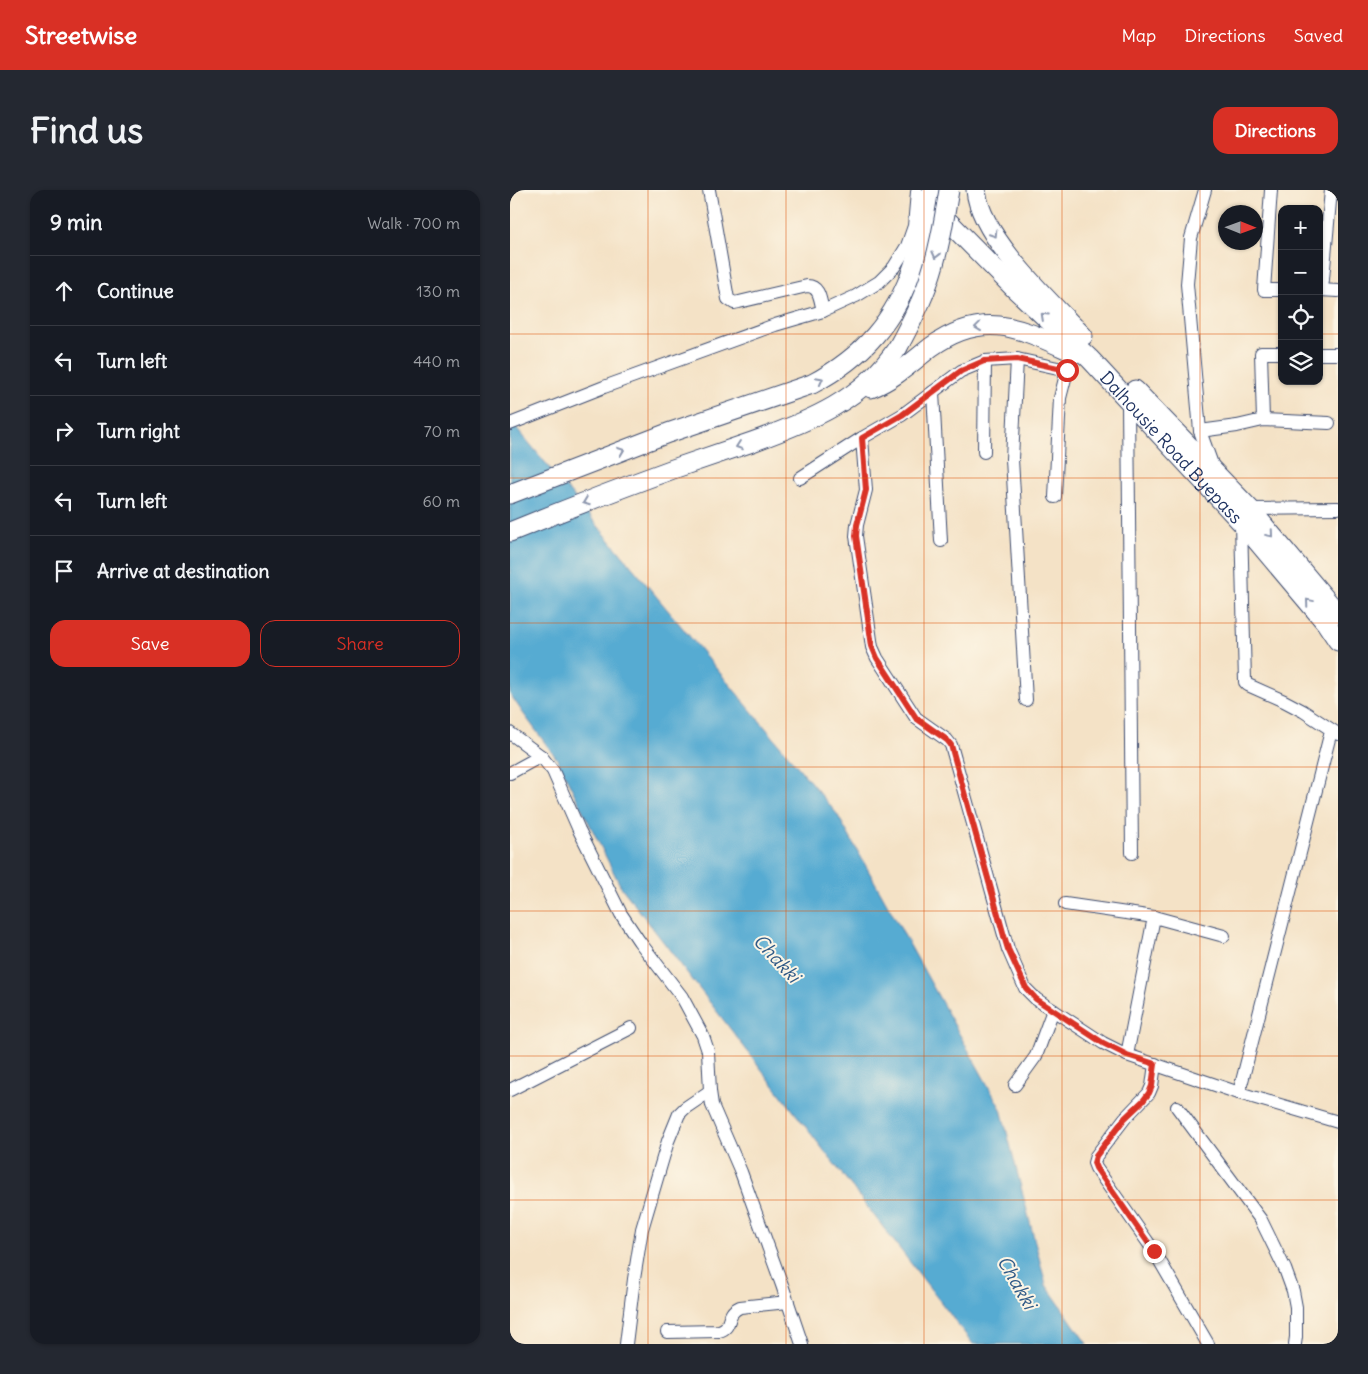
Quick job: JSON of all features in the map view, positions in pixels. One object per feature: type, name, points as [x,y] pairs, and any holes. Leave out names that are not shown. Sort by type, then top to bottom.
[{"type":"highway","points":[[510,532],[568,508],[785,430],[818,416],[859,390],[888,362],[910,325],[929,279],[949,190]]},
{"type":"highway","points":[[976,190],[980,208],[988,225],[1002,247],[1032,284],[1215,471],[1245,516],[1335,607]]},
{"type":"highway","points":[[510,494],[668,433],[812,384],[832,374],[864,348],[894,308],[914,265],[921,239],[923,193]]},
{"type":"highway","name":"Dalhousie Road Byepass","points":[[923,193],[1015,289],[1090,359],[1128,401],[1245,516],[1338,641]]},
{"type":"highway","points":[[859,390],[884,382],[949,335],[964,328],[998,325],[1012,328],[1032,334],[1090,359]]},
{"type":"street","points":[[709,190],[728,299],[734,303],[811,286],[817,290],[823,311]]},
{"type":"street","points":[[1205,190],[1191,238],[1187,284],[1200,431],[1215,471]]},
{"type":"street","points":[[1271,190],[1264,290],[1278,290]]},
{"type":"street","points":[[1323,270],[1331,190]]},
{"type":"street","points":[[510,424],[604,387],[775,325],[823,311],[856,296],[879,282],[894,267],[907,246],[923,193]]},
{"type":"street","points":[[1323,290],[1338,291]]},
{"type":"street","points":[[1055,496],[1060,398],[1072,351]]},
{"type":"street","points":[[1263,420],[1261,353],[1278,353]]},
{"type":"street","points":[[1323,354],[1338,354]]},
{"type":"street","points":[[800,478],[902,415],[961,371],[984,361],[1017,359],[1067,370]]},
{"type":"street","points":[[1017,359],[1012,459],[1026,700]]},
{"type":"street","points":[[984,361],[984,452]]},
{"type":"street","points":[[933,392],[941,541]]},
{"type":"street","points":[[1128,401],[1132,853]]},
{"type":"street","points":[[1200,431],[1263,420],[1329,423]]},
{"type":"street","points":[[862,438],[866,490],[856,536],[872,646],[877,658],[916,718],[947,740],[951,745],[1008,949],[1026,988],[1036,999],[1103,1043],[1127,1055],[1239,1093],[1338,1122]]},
{"type":"street","points":[[1239,1093],[1334,732],[1304,711],[1245,682],[1245,516],[1338,508]]},
{"type":"street","points":[[510,733],[541,756],[552,771],[579,830],[622,914],[639,941],[682,997],[703,1036],[708,1051],[712,1106],[741,1172],[802,1344]]},
{"type":"street","points":[[510,773],[541,756]]},
{"type":"street","points":[[1065,904],[1154,917],[1224,936]]},
{"type":"street","points":[[1127,1055],[1154,917]]},
{"type":"street","points":[[1015,1085],[1036,1056],[1053,1010]]},
{"type":"street","points":[[510,1090],[631,1028]]},
{"type":"street","points":[[1155,1064],[1152,1086],[1149,1093],[1125,1118],[1096,1156],[1094,1163],[1154,1251],[1208,1344]]},
{"type":"street","points":[[626,1344],[642,1229],[668,1141],[679,1114],[710,1091]]},
{"type":"street","points":[[1177,1107],[1261,1220],[1293,1291],[1296,1307],[1295,1344]]},
{"type":"street","points":[[667,1332],[724,1330],[728,1326],[730,1314],[740,1307],[788,1302]]},
{"type":"water","name":"Chakki","points":[[510,420],[837,814],[1001,1109],[1046,1285],[1087,1344],[973,1344],[621,887],[557,759],[510,694]]},
{"type":"route","points":[[1067,370],[1017,359],[984,361],[961,371],[902,415],[862,438],[866,490],[856,536],[872,646],[877,658],[916,718],[947,740],[951,745],[1008,949],[1026,988],[1036,999],[1103,1043],[1127,1055],[1155,1064],[1152,1086],[1149,1093],[1125,1118],[1096,1156],[1094,1163],[1154,1251]]}]
